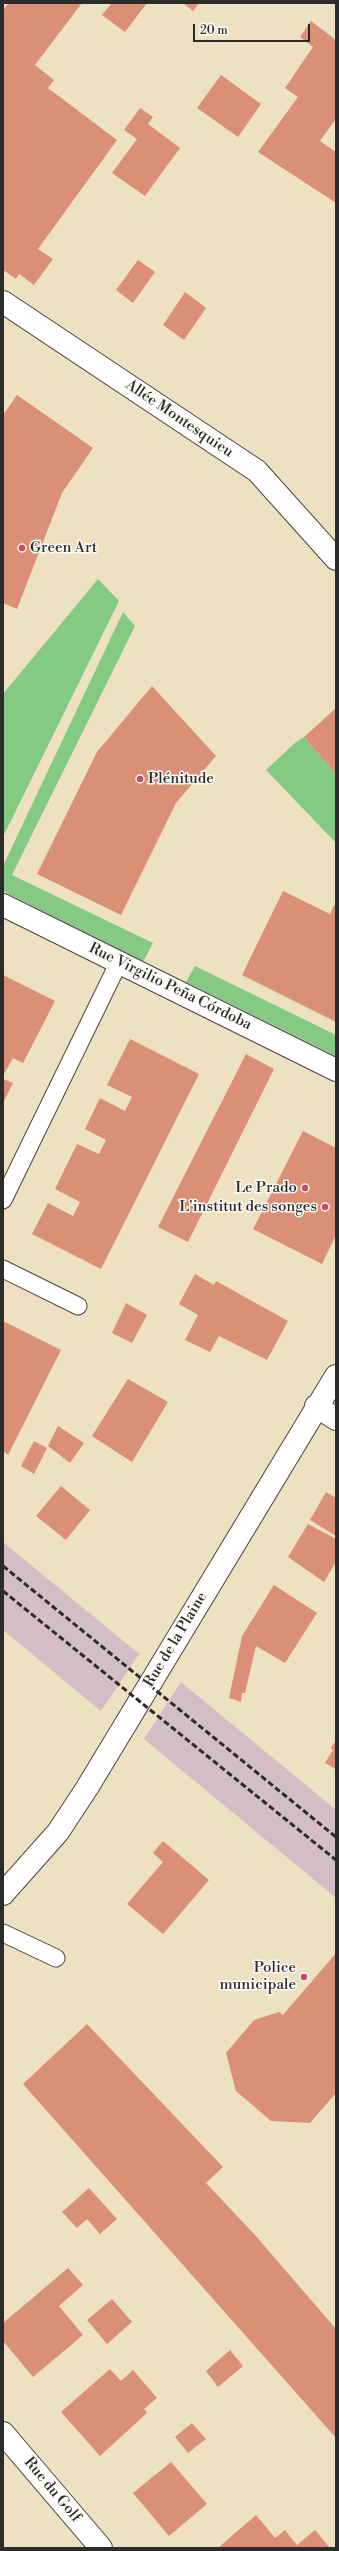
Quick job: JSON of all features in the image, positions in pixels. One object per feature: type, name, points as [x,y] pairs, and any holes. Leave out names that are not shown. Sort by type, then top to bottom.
[{"type":"street","name":"Allée Montesquieu","points":[[3,302],[257,471],[336,559]]},
{"type":"street","name":"Rue Virgilio Peña Córdoba","points":[[3,904],[336,1070]]},
{"type":"street","name":"Rue de la Plaine","points":[[3,1894],[58,1832],[87,1788],[316,1406],[336,1376]]},
{"type":"street","points":[[316,1406],[336,1419]]},
{"type":"street","name":"Rue du Golf","points":[[3,2433],[98,2545]]},
{"type":"lane","points":[[3,1200],[120,962]]},
{"type":"lane","points":[[3,1269],[78,1306]]},
{"type":"lane","points":[[3,1933],[56,1958]]},
{"type":"shaded area","points":[[3,1542],[139,1654],[101,1711],[3,1630]]},
{"type":"shaded area","points":[[181,1682],[336,1810],[336,1898],[144,1739]]},
{"type":"green space","points":[[98,579],[119,601],[3,837],[3,694]]},
{"type":"green space","points":[[123,612],[135,626],[12,875],[153,943],[143,962],[3,891],[3,866]]},
{"type":"green space","points":[[304,737],[336,774],[336,843],[266,770],[296,742]]},
{"type":"green space","points":[[195,966],[336,1035],[336,1056],[186,982]]},
{"type":"building","points":[[9,3],[82,3],[35,65],[54,80],[48,88],[117,140],[38,249],[53,259],[34,285],[19,274],[16,279],[3,270],[3,10]]},
{"type":"building","points":[[112,3],[147,3],[125,32],[102,15]]},
{"type":"building","points":[[183,3],[199,3],[193,11]]},
{"type":"building","points":[[311,21],[336,40],[336,119],[320,141],[336,152],[336,203],[258,152],[298,97],[285,88],[313,47],[300,37]]},
{"type":"building","points":[[221,75],[261,104],[238,137],[197,108]]},
{"type":"building","points":[[140,108],[153,117],[148,124],[180,148],[145,196],[112,173],[137,139],[124,130]]},
{"type":"building","points":[[138,260],[155,272],[133,303],[116,290]]},
{"type":"building","points":[[185,292],[206,308],[184,340],[163,325]]},
{"type":"building","name":"Green Art","points":[[17,395],[93,448],[62,493],[17,609],[3,603],[3,415]]},
{"type":"building","name":"Plénitude","points":[[152,686],[216,756],[176,803],[121,915],[37,874],[97,752]]},
{"type":"building","points":[[336,708],[336,774],[304,737]]},
{"type":"building","points":[[283,891],[330,914],[334,905],[336,906],[336,1022],[242,975]]},
{"type":"building","points":[[3,975],[55,1001],[23,1063],[13,1058],[3,1076]]},
{"type":"building","points":[[130,1039],[199,1074],[101,1269],[32,1234],[48,1203],[73,1216],[80,1202],[55,1189],[77,1144],[99,1154],[106,1140],[85,1129],[100,1098],[125,1111],[132,1097],[107,1085]]},
{"type":"building","points":[[246,1054],[274,1069],[188,1242],[158,1227]]},
{"type":"building","points":[[3,1079],[13,1083],[3,1103]]},
{"type":"building","name":"Le Prado","points":[[303,1131],[336,1148],[336,1235],[322,1264],[253,1229]]},
{"type":"building","points":[[195,1274],[214,1285],[216,1281],[288,1321],[267,1360],[219,1336],[210,1352],[185,1340],[198,1315],[179,1304]]},
{"type":"building","points":[[126,1303],[147,1315],[132,1343],[112,1333]]},
{"type":"building","points":[[3,1321],[61,1350],[8,1455],[3,1451]]},
{"type":"building","points":[[128,1379],[168,1402],[132,1462],[92,1436]]},
{"type":"building","points":[[58,1426],[84,1443],[70,1463],[48,1446]]},
{"type":"building","points":[[34,1441],[47,1448],[34,1474],[21,1466]]},
{"type":"building","points":[[61,1486],[90,1510],[66,1540],[36,1516]]},
{"type":"building","points":[[326,1492],[336,1498],[336,1536],[310,1520]]},
{"type":"building","points":[[308,1524],[336,1539],[336,1562],[324,1582],[288,1557]]},
{"type":"building","points":[[274,1585],[317,1613],[285,1663],[256,1646],[245,1693],[242,1693],[241,1702],[229,1698],[242,1636]]},
{"type":"building","points":[[336,1740],[336,1769],[325,1763],[333,1750],[331,1748]]},
{"type":"building","points":[[163,1841],[209,1880],[163,1934],[127,1904],[163,1862],[153,1853]]},
{"type":"building","points":[[336,1953],[336,2093],[310,2123],[271,2121],[236,2091],[226,2053],[254,2020],[279,2012],[283,2015]]},
{"type":"building","points":[[87,2024],[223,2167],[206,2183],[255,2235],[336,2329],[336,2438],[23,2084]]},
{"type":"building","points":[[89,2188],[117,2219],[100,2234],[87,2219],[77,2228],[62,2212]]},
{"type":"building","points":[[68,2268],[83,2285],[59,2306],[83,2335],[33,2377],[3,2341],[3,2323]]},
{"type":"building","points":[[112,2299],[132,2322],[107,2344],[87,2320]]},
{"type":"building","points":[[230,2350],[243,2366],[218,2387],[206,2371]]},
{"type":"building","points":[[110,2369],[121,2381],[133,2370],[157,2398],[144,2409],[147,2413],[100,2456],[61,2412]]},
{"type":"building","points":[[192,2423],[206,2439],[188,2453],[175,2437]]},
{"type":"building","points":[[171,2462],[207,2504],[169,2536],[133,2493]]},
{"type":"building","points":[[256,2515],[275,2538],[285,2530],[297,2545],[315,2530],[330,2548],[218,2548]]},
{"type":"railway","points":[[3,1566],[336,1837]]},
{"type":"railway","points":[[3,1591],[336,1860]]},
{"type":"place","name":"Green Art","points":[[22,548]]},
{"type":"place","name":"Plénitude","points":[[140,779]]},
{"type":"place","name":"Le Prado","points":[[305,1188]]},
{"type":"place","name":"L'institut des songes","points":[[325,1207]]},
{"type":"place","name":"Police municipale","points":[[304,1977]]}]
